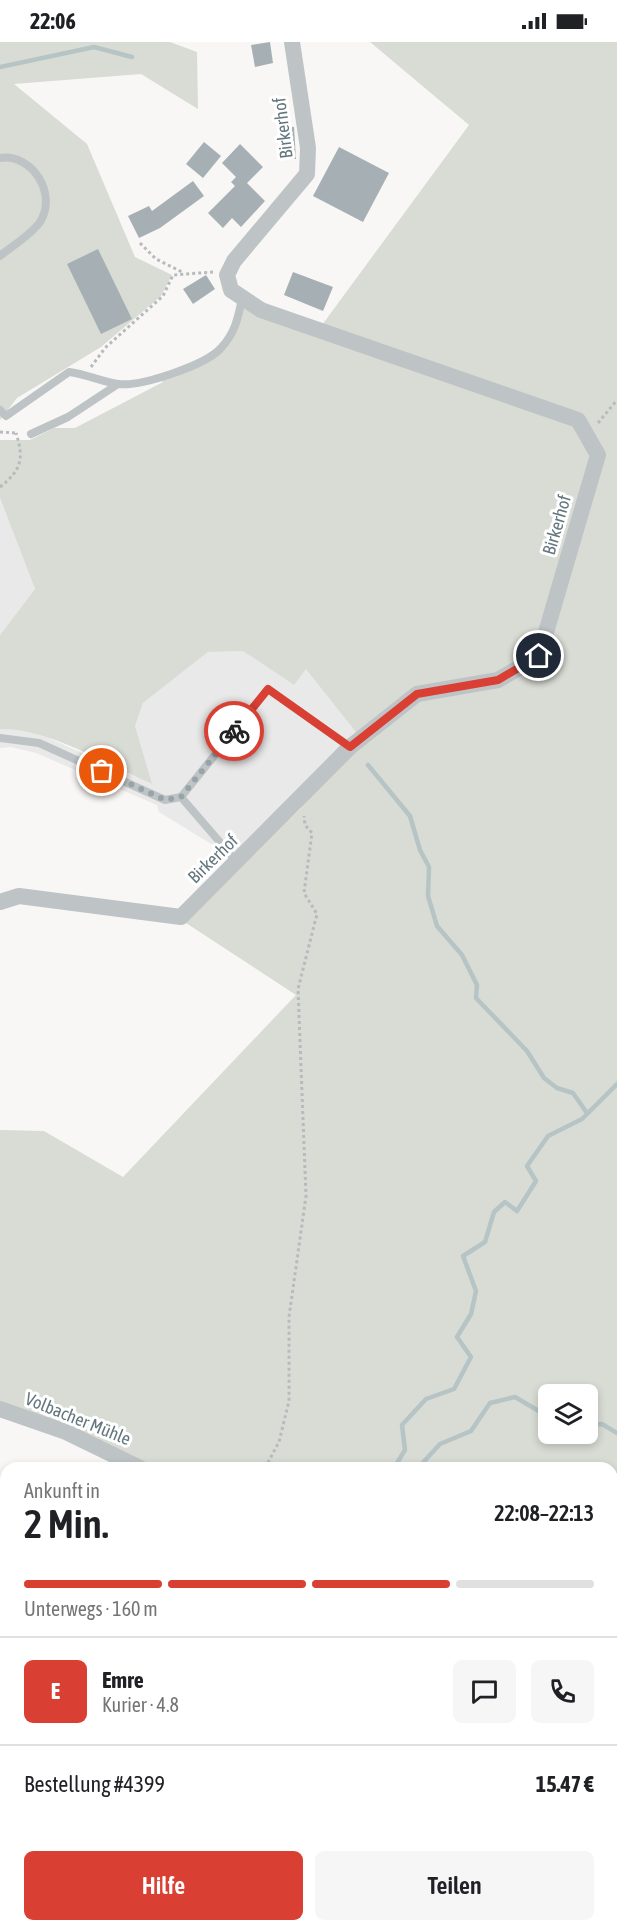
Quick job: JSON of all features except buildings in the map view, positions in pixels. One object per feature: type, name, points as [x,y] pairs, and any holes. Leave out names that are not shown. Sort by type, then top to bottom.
[{"type":"street","name":"Birkerhof","points":[[227,275],[234,261],[307,174],[308,148],[291,42]]},
{"type":"street","points":[[227,275],[231,290],[242,299]]},
{"type":"street","name":"Birkerhof","points":[[0,902],[19,896],[181,917],[301,800],[350,747],[417,694],[498,680],[539,656],[598,455],[578,420],[261,310],[242,299]]},
{"type":"street","name":"Volbacher Mühle","points":[[0,1409],[66,1432],[128,1462]]},
{"type":"lane","points":[[0,158],[11,156],[30,166],[46,189],[46,205],[39,223],[0,256]]},
{"type":"lane","points":[[0,410],[6,416],[69,372],[87,374],[118,384],[141,383],[172,374],[219,351],[236,328],[242,299]]},
{"type":"lane","points":[[31,434],[68,417],[118,384]]},
{"type":"lane","points":[[0,738],[39,743],[165,800],[181,797],[268,689],[350,747]]},
{"type":"lane","points":[[181,797],[237,862]]},
{"type":"path","points":[[140,243],[156,259],[186,274]]},
{"type":"path","points":[[87,374],[105,348],[163,296],[173,275],[211,271],[227,275]]},
{"type":"path","points":[[587,435],[617,400]]},
{"type":"path","points":[[0,432],[31,434]]},
{"type":"path","points":[[0,487],[12,477],[22,453],[16,433]]},
{"type":"path","points":[[268,1462],[279,1442],[289,1401],[290,1317],[306,1196],[298,989],[317,914],[304,893],[312,833],[305,825],[301,800]]},
{"type":"shaded area","points":[[0,42],[170,42],[197,52],[198,109],[141,74],[14,84],[87,144],[135,257],[172,275],[161,296],[101,347],[17,398],[0,420]]},
{"type":"shaded area","points":[[370,42],[617,42],[617,1462],[130,1462],[0,1407],[0,1130],[44,1131],[123,1177],[296,995],[186,923],[300,809],[352,750],[420,697],[542,658],[603,458],[584,418],[322,325],[469,125]]},
{"type":"shaded area","points":[[243,303],[574,423],[593,457],[536,654],[496,677],[415,691],[359,736],[306,669],[294,685],[243,651],[208,652],[143,703],[135,726],[152,784],[57,741],[18,730],[0,729],[0,635],[35,589],[0,498],[0,440],[30,440],[54,428],[75,428],[163,382],[161,379],[220,352]]},
{"type":"shaded area","points":[[0,498],[35,589],[0,635]]},
{"type":"shaded area","points":[[243,651],[294,685],[306,668],[359,736],[234,858],[159,812],[157,805],[36,753],[11,747],[0,748],[0,729],[19,728],[40,734],[151,784],[135,726],[143,703],[208,652]]},
{"type":"waterway","points":[[0,67],[94,47],[132,57]]},
{"type":"waterway","points":[[368,765],[410,816],[420,850],[429,867],[428,896],[437,926],[462,955],[477,985],[476,998],[527,1051],[544,1078],[557,1088],[573,1093],[587,1113]]},
{"type":"waterway","points":[[398,1462],[405,1450],[402,1425],[426,1399],[454,1389],[471,1357],[457,1337],[471,1314],[476,1291],[463,1256],[485,1242],[494,1212],[505,1202],[517,1211],[536,1181],[527,1166],[548,1136],[582,1119],[617,1084]]},
{"type":"waterway","points":[[424,1462],[440,1444],[471,1431],[490,1403],[515,1397],[538,1411]]},
{"type":"waterway","points":[[598,1424],[602,1424],[617,1433]]},
{"type":"way so far","points":[[102,771],[165,800],[181,797],[234,731]]},
{"type":"route","points":[[234,731],[268,689],[350,747],[417,694],[498,680],[539,656]]}]
